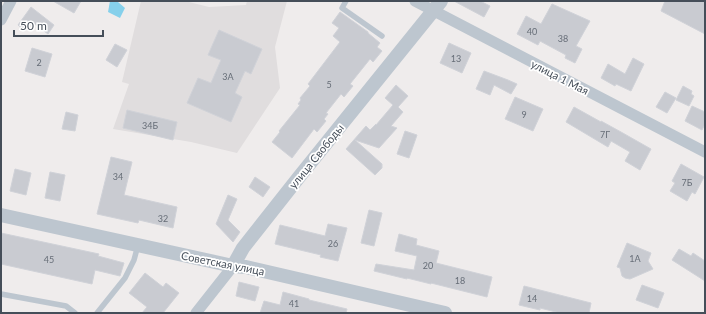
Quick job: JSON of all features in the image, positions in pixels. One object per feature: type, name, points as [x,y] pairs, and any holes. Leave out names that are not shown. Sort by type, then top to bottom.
[{"type":"street","points":[[1,20],[11,1]]},
{"type":"street","name":"улица 1 Мая","points":[[415,1],[437,6],[471,31],[705,152]]},
{"type":"street","name":"улица Свободы","points":[[196,313],[234,266],[248,242],[437,6]]},
{"type":"street","name":"Советская улица","points":[[1,215],[234,266],[246,267],[445,313]]},
{"type":"lane","points":[[346,1],[342,8],[382,36]]},
{"type":"lane","points":[[97,313],[125,278],[134,260],[138,245]]},
{"type":"lane","points":[[1,294],[66,306],[75,313]]},
{"type":"shaded area","points":[[141,1],[185,1],[209,7],[246,5],[247,1],[287,1],[275,47],[280,88],[237,153],[191,142],[113,129],[129,84],[122,82]]},
{"type":"water","points":[[110,1],[118,2],[125,8],[120,18],[108,12]]},
{"type":"building","points":[[53,1],[81,1],[74,13]]},
{"type":"building","points":[[454,1],[480,1],[490,6],[484,17]]},
{"type":"building","points":[[665,1],[705,1],[705,34],[661,11]]},
{"type":"building","points":[[552,4],[590,21],[576,46],[582,49],[575,63],[565,58],[566,55],[540,41],[538,45],[517,34],[526,16],[541,24]]},
{"type":"building","points":[[31,7],[54,25],[48,34],[32,22],[25,31],[18,25]]},
{"type":"building","points":[[340,12],[368,32],[380,43],[377,47],[382,51],[373,62],[370,59],[350,84],[353,86],[344,97],[341,94],[326,113],[328,114],[324,119],[326,121],[317,132],[314,129],[292,158],[272,142],[300,105],[298,104],[301,100],[300,98],[310,86],[308,84],[340,42],[333,36],[339,28],[332,23]]},
{"type":"building","points":[[219,30],[262,49],[251,74],[245,71],[235,93],[242,97],[231,122],[187,103],[198,78],[211,83],[221,60],[208,55]]},
{"type":"building","points":[[449,43],[471,53],[462,73],[440,63]]},
{"type":"building","points":[[115,44],[127,50],[117,67],[106,60]]},
{"type":"building","points":[[32,48],[52,54],[45,77],[25,71]]},
{"type":"building","points":[[633,58],[644,64],[631,91],[616,84],[615,86],[601,78],[608,64],[625,74]]},
{"type":"building","points":[[484,71],[517,84],[511,94],[494,85],[490,95],[476,89]]},
{"type":"building","points":[[396,85],[408,96],[398,107],[403,112],[391,126],[397,128],[379,148],[355,140],[382,164],[382,168],[375,175],[346,149],[366,126],[370,130],[393,105],[385,98]]},
{"type":"building","points":[[683,86],[692,91],[691,94],[694,96],[689,106],[676,100]]},
{"type":"building","points":[[665,92],[676,98],[667,113],[656,107]]},
{"type":"building","points":[[515,97],[543,109],[533,131],[505,119]]},
{"type":"building","points":[[692,106],[705,112],[705,124],[702,130],[685,121]]},
{"type":"building","points":[[574,107],[651,149],[640,170],[625,161],[630,152],[611,141],[608,147],[566,122]]},
{"type":"building","points":[[127,110],[177,122],[173,140],[123,128]]},
{"type":"building","points":[[66,112],[78,115],[75,131],[62,129]]},
{"type":"building","points":[[405,131],[417,135],[409,158],[397,154]]},
{"type":"building","points":[[111,157],[132,162],[124,195],[177,207],[173,228],[139,220],[138,223],[97,214]]},
{"type":"building","points":[[681,164],[704,177],[695,194],[692,192],[687,201],[670,191],[675,183],[672,181]]},
{"type":"building","points":[[15,169],[31,173],[26,195],[10,191]]},
{"type":"building","points":[[50,172],[65,175],[60,201],[45,198]]},
{"type":"building","points":[[255,177],[270,187],[263,197],[249,187]]},
{"type":"building","points":[[228,195],[237,199],[228,220],[240,232],[233,242],[216,224]]},
{"type":"building","points":[[369,210],[382,213],[374,246],[361,243]]},
{"type":"building","points":[[328,224],[347,228],[338,261],[320,257],[321,255],[275,244],[280,225],[325,236]]},
{"type":"building","points":[[1,233],[99,254],[98,256],[124,263],[120,276],[95,270],[92,284],[1,264]]},
{"type":"building","points":[[399,234],[417,239],[416,245],[439,251],[436,263],[492,277],[487,297],[374,271],[376,264],[414,270],[417,256],[395,251]]},
{"type":"building","points":[[627,243],[651,253],[648,261],[653,269],[630,279],[622,276],[620,268],[617,267]]},
{"type":"building","points":[[679,249],[691,256],[693,253],[705,261],[705,281],[672,260]]},
{"type":"building","points":[[145,273],[163,287],[166,283],[179,293],[163,313],[142,313],[147,307],[129,293]]},
{"type":"building","points":[[239,282],[259,287],[255,301],[236,296]]},
{"type":"building","points":[[642,285],[664,293],[658,308],[636,300]]},
{"type":"building","points":[[524,286],[591,303],[589,313],[560,313],[519,305]]},
{"type":"building","points":[[283,292],[347,309],[346,313],[260,313],[264,301],[280,305]]}]
